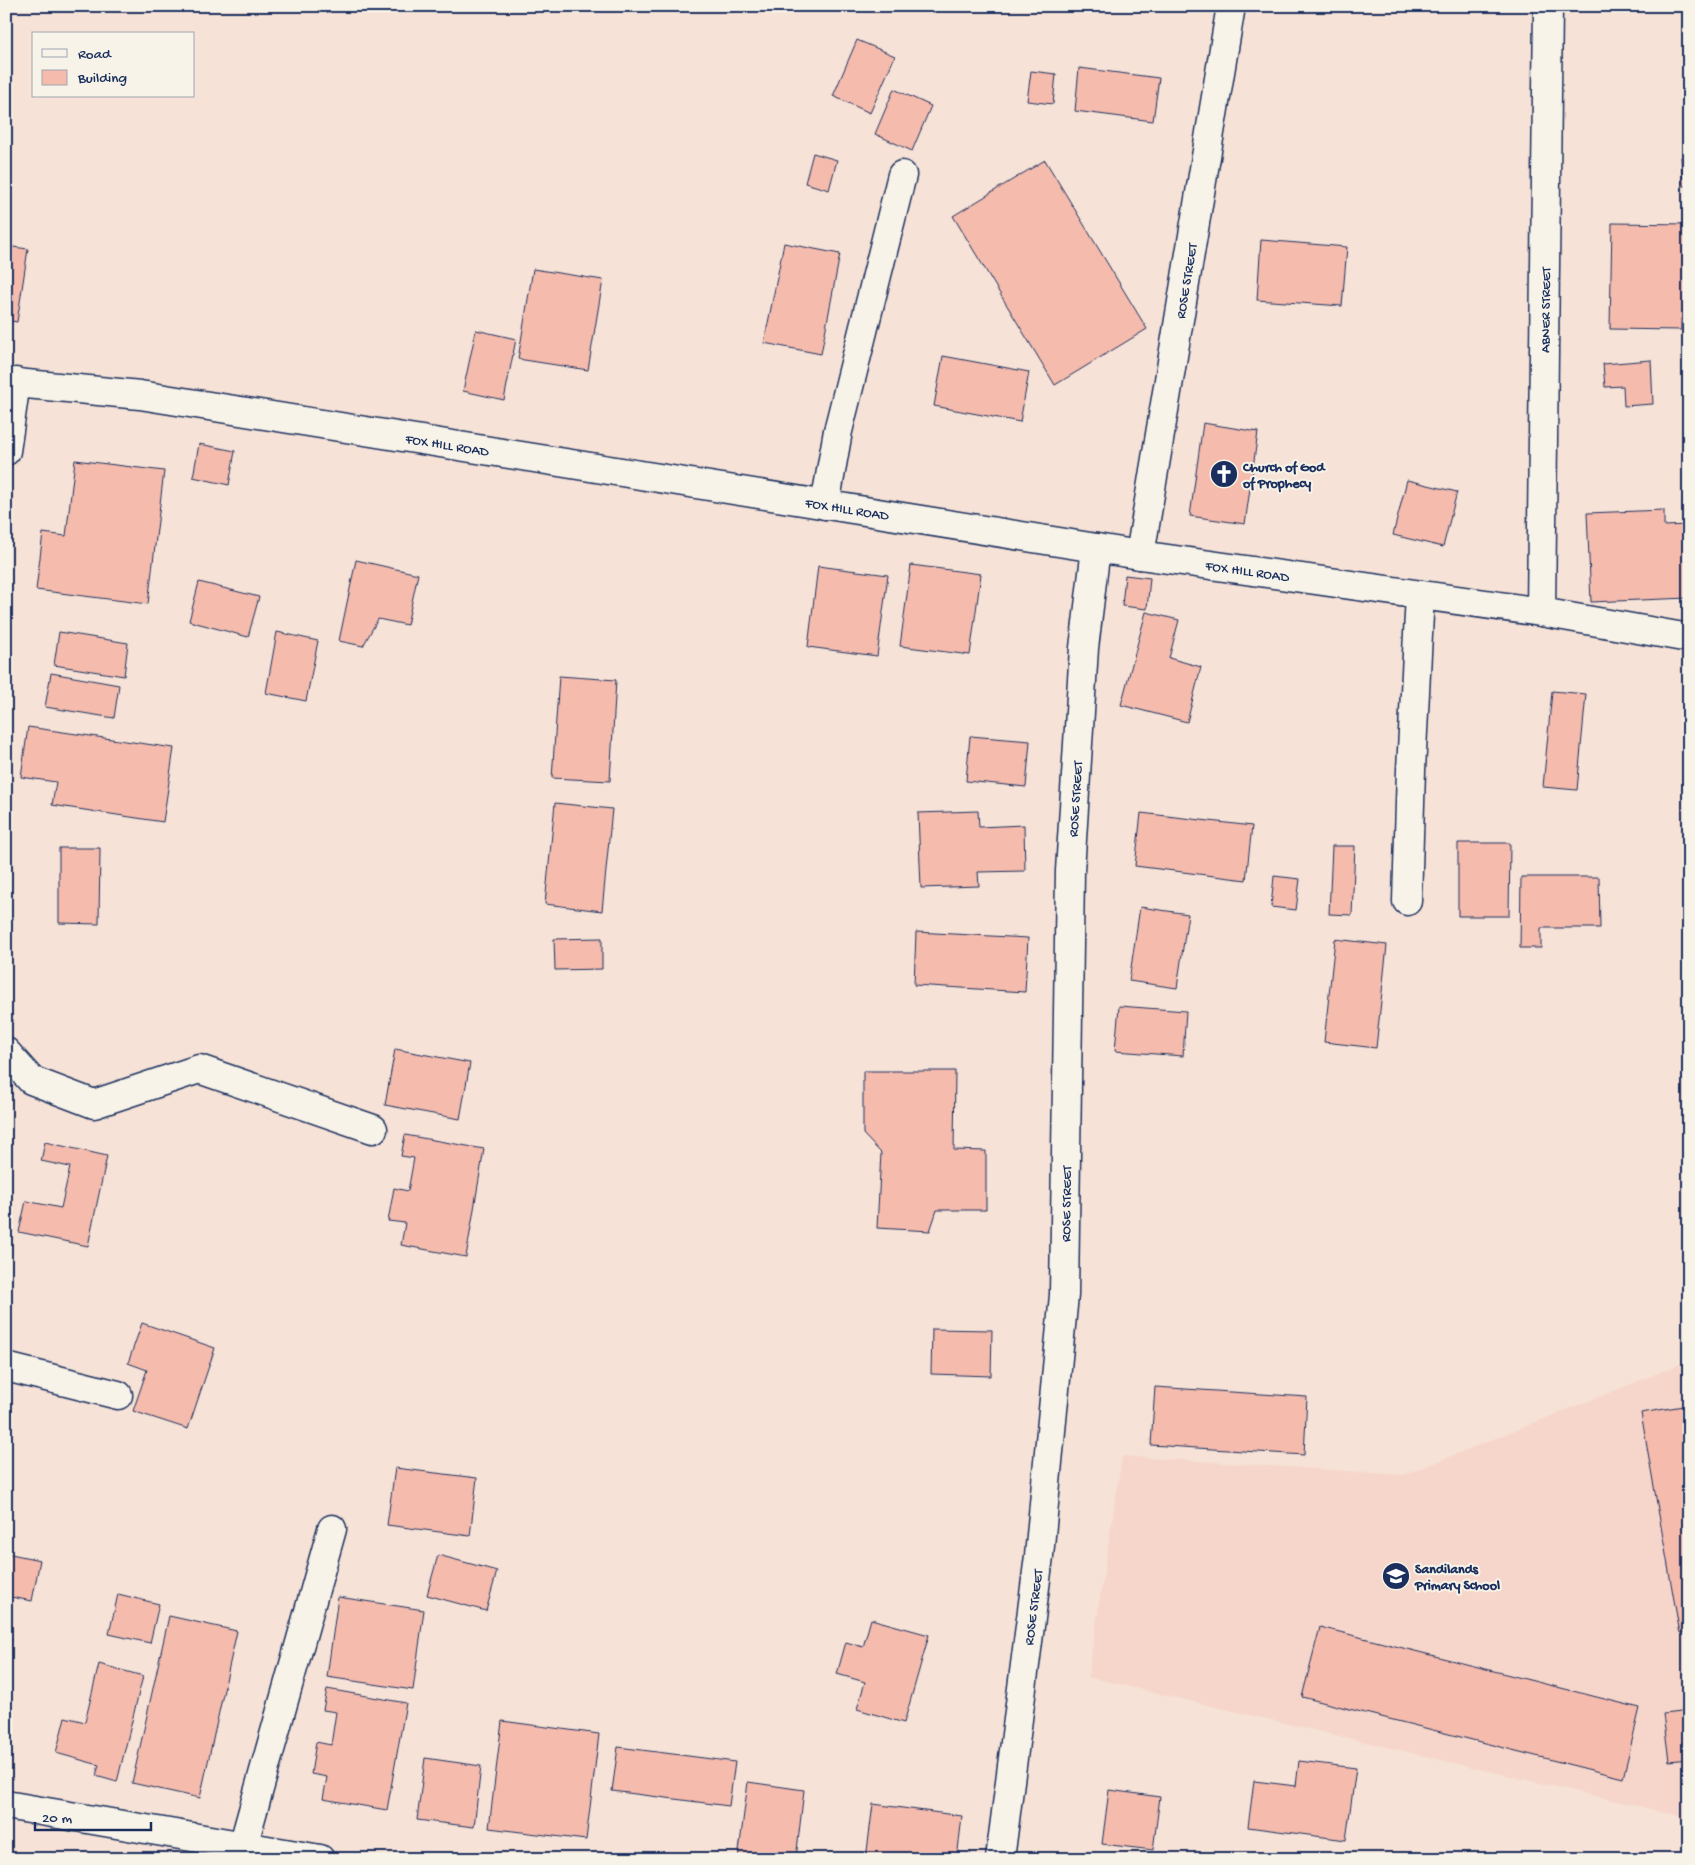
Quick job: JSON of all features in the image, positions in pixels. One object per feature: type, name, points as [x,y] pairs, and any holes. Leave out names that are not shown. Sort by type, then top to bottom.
[{"type":"street","name":"ROSE STREET","points":[[1140,555],[1231,6]]},
{"type":"street","name":"ABNER STREET","points":[[1541,612],[1548,6]]},
{"type":"street","points":[[825,505],[838,431],[902,175]]},
{"type":"street","name":"FOX HILL ROAD","points":[[11,382],[140,395],[1140,555],[1541,612],[1689,638]]},
{"type":"street","points":[[6,451],[11,382]]},
{"type":"street","name":"ROSE STREET","points":[[1000,1859],[1039,1556],[1064,1295],[1070,871],[1084,648],[1096,548]]},
{"type":"street","points":[[1407,901],[1411,770],[1420,595]]},
{"type":"street","points":[[6,1052],[31,1080],[94,1104],[199,1069],[373,1128]]},
{"type":"street","points":[[6,1366],[118,1395]]},
{"type":"street","points":[[242,1852],[332,1529]]},
{"type":"street","points":[[6,1805],[242,1852],[320,1859]]},
{"type":"shaded area","name":"Sandilands Primary School","points":[[1689,1363],[1689,1818],[1088,1677],[1122,1456],[1404,1475],[1681,1364]]},
{"type":"building","points":[[857,40],[895,56],[870,113],[833,96]]},
{"type":"building","points":[[1079,68],[1159,78],[1153,121],[1075,111]]},
{"type":"building","points":[[1031,71],[1056,74],[1053,104],[1027,101]]},
{"type":"building","points":[[894,89],[931,106],[912,151],[875,134]]},
{"type":"building","points":[[813,153],[837,160],[829,190],[805,183]]},
{"type":"building","points":[[1681,157],[1689,157],[1689,186],[1683,186]]},
{"type":"building","points":[[1045,160],[1147,329],[1055,385],[953,216]]},
{"type":"building","points":[[1612,223],[1689,224],[1689,319],[1681,319],[1681,330],[1610,329]]},
{"type":"building","points":[[1261,240],[1347,247],[1342,306],[1257,300]]},
{"type":"building","points":[[784,243],[840,254],[821,354],[764,343]]},
{"type":"building","points":[[6,246],[28,249],[17,322],[6,320]]},
{"type":"building","points":[[533,269],[603,280],[588,370],[518,359]]},
{"type":"building","points":[[476,330],[516,339],[504,400],[463,391]]},
{"type":"building","points":[[943,356],[1029,372],[1020,422],[934,406]]},
{"type":"building","points":[[1651,360],[1653,404],[1624,406],[1623,386],[1605,387],[1603,364]]},
{"type":"building","name":"Church of God of Prophecy","points":[[1203,423],[1258,432],[1245,524],[1190,516]]},
{"type":"building","points":[[199,444],[235,451],[229,485],[193,477]]},
{"type":"building","points":[[75,460],[164,471],[148,604],[36,590],[43,533],[66,536]]},
{"type":"building","points":[[1407,480],[1457,492],[1443,547],[1393,535]]},
{"type":"building","points":[[1664,510],[1664,526],[1689,525],[1689,598],[1591,602],[1587,513]]},
{"type":"building","points":[[356,560],[418,574],[407,625],[378,619],[363,646],[339,641]]},
{"type":"building","points":[[911,565],[981,574],[970,655],[900,646]]},
{"type":"building","points":[[818,566],[888,575],[877,656],[808,647]]},
{"type":"building","points":[[1125,575],[1150,578],[1147,609],[1122,606]]},
{"type":"building","points":[[199,582],[259,597],[248,637],[189,621]]},
{"type":"building","points":[[1146,612],[1179,620],[1169,658],[1201,667],[1187,722],[1121,705]]},
{"type":"building","points":[[59,632],[128,643],[124,676],[54,665]]},
{"type":"building","points":[[277,632],[318,641],[306,701],[266,693]]},
{"type":"building","points":[[51,673],[119,685],[114,718],[45,707]]},
{"type":"building","points":[[559,676],[616,680],[610,781],[552,778]]},
{"type":"building","points":[[1552,691],[1586,694],[1577,790],[1543,787]]},
{"type":"building","points":[[28,727],[174,748],[163,822],[52,805],[56,782],[21,777]]},
{"type":"building","points":[[970,736],[1030,741],[1026,787],[966,781]]},
{"type":"building","points":[[555,803],[612,809],[602,911],[545,904]]},
{"type":"building","points":[[978,811],[979,827],[1024,825],[1025,871],[978,872],[979,886],[921,888],[918,813]]},
{"type":"building","points":[[1141,813],[1252,826],[1246,880],[1135,866]]},
{"type":"building","points":[[1458,843],[1510,843],[1509,916],[1458,916]]},
{"type":"building","points":[[1332,846],[1355,846],[1352,915],[1329,914]]},
{"type":"building","points":[[59,848],[100,848],[99,924],[59,923]]},
{"type":"building","points":[[1274,876],[1300,879],[1296,910],[1271,907]]},
{"type":"building","points":[[1521,877],[1599,877],[1600,928],[1541,928],[1541,948],[1520,948]]},
{"type":"building","points":[[1140,907],[1188,914],[1177,988],[1129,981]]},
{"type":"building","points":[[916,932],[1028,938],[1025,992],[914,985]]},
{"type":"building","points":[[602,938],[602,969],[555,970],[554,939]]},
{"type":"building","points":[[1335,939],[1387,945],[1376,1048],[1324,1042]]},
{"type":"building","points":[[1119,1006],[1186,1011],[1183,1056],[1115,1051]]},
{"type":"building","points":[[395,1049],[470,1063],[460,1119],[385,1105]]},
{"type":"building","points":[[863,1071],[955,1071],[954,1150],[986,1151],[986,1210],[937,1210],[930,1231],[877,1228],[881,1153],[863,1134]]},
{"type":"building","points":[[405,1135],[484,1149],[466,1257],[401,1245],[405,1223],[388,1221],[394,1188],[408,1191],[414,1158],[401,1156]]},
{"type":"building","points":[[45,1142],[107,1156],[88,1246],[19,1232],[26,1201],[61,1208],[70,1167],[41,1161]]},
{"type":"building","points":[[142,1323],[215,1348],[188,1429],[133,1411],[147,1370],[128,1363]]},
{"type":"building","points":[[932,1329],[992,1330],[991,1376],[931,1374]]},
{"type":"building","points":[[1155,1387],[1307,1397],[1304,1455],[1151,1445]]},
{"type":"building","points":[[1689,1405],[1689,1632],[1680,1634],[1641,1413]]},
{"type":"building","points":[[395,1468],[477,1478],[470,1536],[387,1525]]},
{"type":"building","points":[[6,1553],[40,1560],[32,1601],[6,1596]]},
{"type":"building","points":[[438,1555],[497,1571],[486,1611],[427,1595]]},
{"type":"building","points":[[118,1594],[159,1604],[150,1643],[109,1634]]},
{"type":"building","points":[[338,1597],[424,1610],[413,1690],[327,1677]]},
{"type":"building","points":[[169,1616],[237,1631],[200,1798],[132,1783]]},
{"type":"building","points":[[871,1619],[929,1635],[904,1723],[857,1709],[865,1682],[837,1674],[846,1642],[863,1647]]},
{"type":"building","points":[[1320,1627],[1640,1708],[1623,1778],[1302,1697]]},
{"type":"building","points":[[6,1637],[12,1638],[8,1662],[6,1662]]},
{"type":"building","points":[[99,1664],[143,1676],[117,1782],[96,1776],[99,1765],[56,1753],[65,1717],[85,1722]]},
{"type":"building","points":[[327,1689],[406,1703],[387,1810],[323,1799],[327,1777],[311,1774],[316,1742],[331,1745],[336,1712],[323,1710]]},
{"type":"building","points":[[1689,1711],[1689,1759],[1669,1761],[1663,1714]]},
{"type":"building","points":[[502,1721],[599,1734],[586,1840],[489,1828]]},
{"type":"building","points":[[618,1747],[735,1762],[729,1806],[612,1791]]},
{"type":"building","points":[[425,1758],[481,1766],[474,1827],[417,1820]]},
{"type":"building","points":[[1299,1761],[1356,1768],[1346,1840],[1248,1827],[1254,1781],[1296,1786]]},
{"type":"building","points":[[748,1782],[804,1790],[796,1859],[738,1859]]},
{"type":"building","points":[[1109,1790],[1160,1797],[1153,1850],[1102,1844]]},
{"type":"building","points":[[873,1804],[962,1816],[957,1859],[866,1859]]},
{"type":"building","points":[[1403,1858],[1403,1859],[1350,1859]]},
{"type":"place","name":"Church of God of Prophecy","points":[[1224,474]]},
{"type":"place","name":"Sandilands Primary School","points":[[1396,1576]]}]
